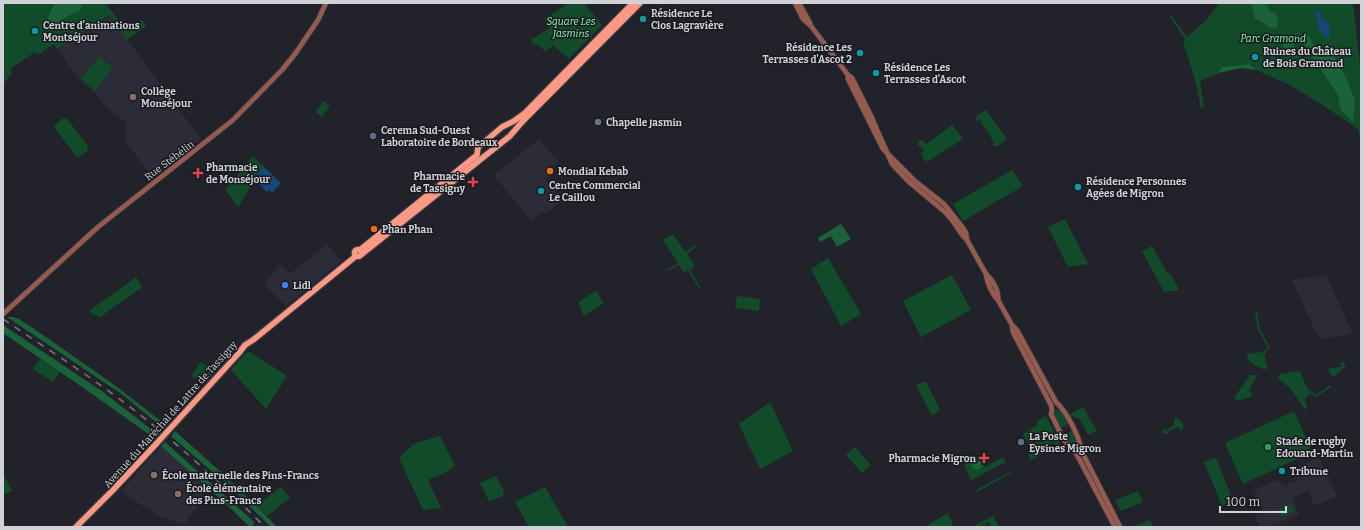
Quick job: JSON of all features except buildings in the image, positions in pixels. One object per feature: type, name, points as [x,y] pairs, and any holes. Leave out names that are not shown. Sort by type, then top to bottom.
[{"type":"main road","name":"Avenue du Maréchal de Lattre de Tassigny","points":[[76,527],[112,492],[240,353],[246,344],[253,340],[478,158],[512,134],[633,3]]},
{"type":"main road","name":"Avenue du Maréchal de Lattre de Tassigny","points":[[478,158],[478,147],[502,127],[522,116],[608,31],[639,3]]},
{"type":"street","name":"Rue Stéhélin","points":[[4,313],[98,228],[228,126],[292,58],[318,20],[326,3]]},
{"type":"street","points":[[794,3],[803,19],[811,26]]},
{"type":"street","points":[[799,3],[811,26],[848,75],[848,79],[883,149],[915,181],[944,204],[963,228],[966,233],[967,240],[998,294],[998,300],[1012,325],[1017,330],[1056,402],[1062,407],[1080,443],[1081,450],[1120,527]]},
{"type":"street","points":[[1012,325],[1013,332],[1051,405],[1051,414],[1054,420],[1069,449],[1076,453],[1115,527]]},
{"type":"shaded area","name":"Collège Monséjour","points":[[109,15],[201,139],[154,176],[151,175],[124,140],[126,123],[108,109],[92,90],[80,80],[57,49]]},
{"type":"shaded area","points":[[539,139],[559,162],[552,167],[555,171],[546,179],[563,199],[545,214],[542,211],[531,221],[494,175]]},
{"type":"shaded area","points":[[327,244],[341,261],[286,306],[264,284],[280,264],[290,274]]},
{"type":"shaded area","points":[[1326,275],[1353,334],[1319,339],[1292,280]]},
{"type":"shaded area","name":"École élémentaire des Pins-Francs","points":[[161,446],[210,489],[184,524],[157,515],[123,493],[123,489]]},
{"type":"shaded area","points":[[1319,457],[1337,496],[1315,506],[1308,491],[1293,498],[1299,515],[1267,527],[1260,527],[1254,515],[1263,511],[1254,490],[1275,480],[1287,486],[1294,481],[1297,482],[1298,478],[1294,469]]},
{"type":"green space","points":[[3,3],[105,3],[127,31],[142,20],[146,26],[127,40],[109,15],[57,49],[54,44],[38,55],[35,52],[10,69],[12,73],[3,84]]},
{"type":"green space","points":[[56,3],[83,3],[80,10],[64,18],[51,31],[48,20]]},
{"type":"green space","name":"Square Les Jasmins","points":[[569,3],[584,3],[602,25],[569,59],[553,45],[546,52],[537,44],[533,44],[531,40],[550,28],[544,19]]},
{"type":"green space","name":"Parc Gramond","points":[[1220,3],[1353,3],[1361,74],[1361,141],[1358,129],[1290,85],[1256,70],[1249,64],[1221,67],[1218,73],[1200,81],[1204,106],[1201,108],[1196,83],[1183,41],[1185,39],[1170,17],[1172,16],[1187,37],[1204,22]]},
{"type":"green space","points":[[1251,3],[1266,3],[1271,13],[1274,12],[1276,15],[1278,24],[1276,28],[1269,27],[1255,19]]},
{"type":"green space","points":[[1305,30],[1321,57],[1332,53],[1346,78],[1355,100],[1353,122],[1341,110],[1338,95],[1302,41]]},
{"type":"green space","points":[[1282,40],[1293,41],[1297,57],[1288,57],[1284,51]]},
{"type":"green space","points":[[99,57],[113,68],[95,91],[81,79]]},
{"type":"green space","points":[[1249,64],[1256,70],[1241,68],[1218,73],[1221,67]]},
{"type":"green space","points":[[323,101],[330,106],[322,117],[316,112]]},
{"type":"green space","points":[[986,110],[1007,139],[997,147],[992,145],[994,142],[979,119],[976,122],[975,121],[977,116]]},
{"type":"green space","points":[[63,118],[67,119],[88,146],[87,151],[79,157],[76,156],[54,127]]},
{"type":"green space","points":[[952,125],[963,139],[927,162],[925,159],[924,160],[921,154],[924,150],[917,144],[921,139],[926,144]]},
{"type":"green space","points":[[253,156],[263,166],[238,207],[225,190]]},
{"type":"green space","points":[[1012,170],[1023,186],[963,221],[953,204]]},
{"type":"green space","points":[[1065,219],[1088,264],[1068,267],[1048,227]]},
{"type":"green space","points":[[841,224],[851,239],[837,247],[831,236],[820,242],[818,238]]},
{"type":"green space","points":[[673,234],[685,252],[697,244],[698,245],[687,254],[695,266],[690,270],[701,288],[699,288],[688,270],[684,272],[679,265],[668,271],[667,270],[678,263],[663,240]]},
{"type":"green space","points":[[1152,246],[1168,274],[1170,273],[1179,290],[1164,292],[1142,251]]},
{"type":"green space","points":[[828,258],[861,314],[841,326],[811,269]]},
{"type":"green space","points":[[952,275],[971,310],[921,337],[903,301]]},
{"type":"green space","points":[[136,277],[142,287],[100,317],[90,313],[89,311]]},
{"type":"green space","points":[[596,291],[604,303],[584,316],[578,302]]},
{"type":"green space","points":[[737,296],[760,299],[759,311],[735,308]]},
{"type":"green space","points":[[1255,312],[1257,312],[1260,329],[1270,348],[1264,355],[1268,369],[1259,367],[1246,358],[1248,356],[1247,354],[1263,352],[1268,348],[1258,329]]},
{"type":"green space","points":[[7,317],[19,319],[43,335],[113,384],[166,425],[163,428],[123,395]]},
{"type":"green space","points":[[3,325],[103,392],[157,434],[154,438],[3,333]]},
{"type":"green space","points":[[250,352],[287,376],[266,409],[231,370],[246,353]]},
{"type":"green space","points":[[40,359],[60,372],[53,382],[33,369]]},
{"type":"green space","points":[[201,362],[212,370],[213,374],[204,383],[191,376]]},
{"type":"green space","points":[[1343,362],[1346,366],[1335,376],[1332,376],[1327,369],[1342,366],[1340,363]]},
{"type":"green space","points":[[1300,371],[1307,388],[1316,395],[1330,385],[1331,387],[1316,397],[1310,393],[1305,399],[1308,410],[1303,407],[1291,389],[1278,378],[1280,374]]},
{"type":"green space","points":[[1250,375],[1258,375],[1249,389],[1252,396],[1238,401],[1234,398]]},
{"type":"green space","points":[[926,382],[940,410],[933,415],[931,414],[917,387],[917,385]]},
{"type":"green space","points":[[770,402],[793,451],[760,469],[739,424]]},
{"type":"green space","points":[[1083,407],[1097,431],[1088,435],[1080,419],[1071,416],[1070,414]]},
{"type":"green space","points":[[1055,411],[1061,411],[1068,424],[1061,428],[1054,415]]},
{"type":"green space","name":"Stade de rugby Edouard-Martin","points":[[1294,411],[1312,452],[1243,484],[1225,443]]},
{"type":"green space","points":[[1046,416],[1061,445],[1057,448],[1054,442],[1050,444],[1052,449],[1031,460],[1028,454],[1032,451],[1023,434],[1038,425],[1037,421]]},
{"type":"green space","points":[[1176,418],[1180,420],[1183,428],[1179,431],[1179,427],[1170,430],[1168,434],[1164,434],[1162,432],[1165,427],[1166,431],[1174,425],[1174,419]]},
{"type":"green space","points":[[175,431],[224,475],[222,480],[171,436]]},
{"type":"green space","points":[[1072,431],[1078,443],[1077,446],[1074,447],[1070,446],[1064,435]]},
{"type":"green space","points":[[440,436],[455,466],[443,474],[428,480],[441,508],[423,510],[399,458],[413,444]]},
{"type":"green space","points":[[165,442],[254,522],[252,527],[250,527],[161,446]]},
{"type":"green space","points":[[855,447],[871,465],[862,473],[846,455]]},
{"type":"green space","points":[[979,456],[985,467],[1003,457],[1006,462],[971,480],[964,465]]},
{"type":"green space","points":[[979,458],[983,466],[978,470],[973,469],[971,462]]},
{"type":"green space","points":[[1214,458],[1217,460],[1233,501],[1222,506],[1204,462]]},
{"type":"green space","points":[[1010,472],[1011,473],[977,492],[976,490]]},
{"type":"green space","points":[[3,473],[12,491],[3,495]]},
{"type":"green space","points":[[224,475],[245,495],[241,498],[222,480]]},
{"type":"green space","points":[[496,476],[504,492],[503,496],[489,501],[480,483]]},
{"type":"green space","points":[[281,487],[290,498],[267,516],[256,506]]},
{"type":"green space","points":[[545,487],[567,525],[563,527],[529,527],[515,502]]},
{"type":"green space","points":[[1138,491],[1143,502],[1121,511],[1115,500]]},
{"type":"green space","points":[[245,495],[277,527],[271,527],[241,498]]},
{"type":"green space","points":[[1292,504],[1295,511],[1282,517],[1278,510]]},
{"type":"green space","points":[[947,513],[953,524],[951,527],[925,527]]},
{"type":"green space","points":[[993,516],[999,527],[991,527],[989,522],[985,524],[987,527],[984,524],[980,527],[972,527]]},
{"type":"green space","points":[[1150,520],[1153,527],[1134,527]]},
{"type":"water","points":[[1316,12],[1321,12],[1321,17],[1329,26],[1330,34],[1327,38],[1320,30],[1318,19],[1315,15]]},
{"type":"water","points":[[263,166],[281,183],[272,193],[269,190],[267,192],[255,180]]},
{"type":"railway","points":[[3,319],[96,382],[144,418],[198,463],[265,527]]},
{"type":"place","name":"Résidence Le Clos Lagravière","points":[[643,19]]},
{"type":"place","name":"Centre d'animations Montséjour","points":[[35,31]]},
{"type":"place","name":"Résidence Les Terrasses d'Ascot 2","points":[[860,53]]},
{"type":"place","name":"Ruines du Château de Bois Gramond","points":[[1255,57]]},
{"type":"place","name":"Résidence Les Terrasses d'Ascot","points":[[876,73]]},
{"type":"place","name":"Collège Monséjour","points":[[133,97]]},
{"type":"place","name":"Chapelle Jasmin","points":[[598,122]]},
{"type":"place","name":"Cerema Sud-Ouest Laboratoire de Bordeaux","points":[[373,136]]},
{"type":"place","name":"Mondial Kebab","points":[[550,171]]},
{"type":"place","name":"Pharmacie de Monséjour","points":[[198,173]]},
{"type":"place","name":"Pharmacie de Tassigny","points":[[473,182]]},
{"type":"place","name":"Résidence Personnes Agées de Migron","points":[[1078,187]]},
{"type":"place","name":"Centre Commercial Le Caillou","points":[[541,191]]},
{"type":"place","name":"Phan Phan","points":[[374,229]]},
{"type":"place","name":"Lidl","points":[[285,285]]},
{"type":"place","name":"La Poste Eysines Migron","points":[[1021,442]]},
{"type":"place","name":"Stade de rugby Edouard-Martin","points":[[1268,447]]},
{"type":"place","name":"Pharmacie Migron","points":[[984,458]]},
{"type":"place","name":"Tribune","points":[[1282,471]]},
{"type":"place","name":"École maternelle des Pins-Francs","points":[[154,475]]},
{"type":"place","name":"École élémentaire des Pins-Francs","points":[[178,494]]}]
